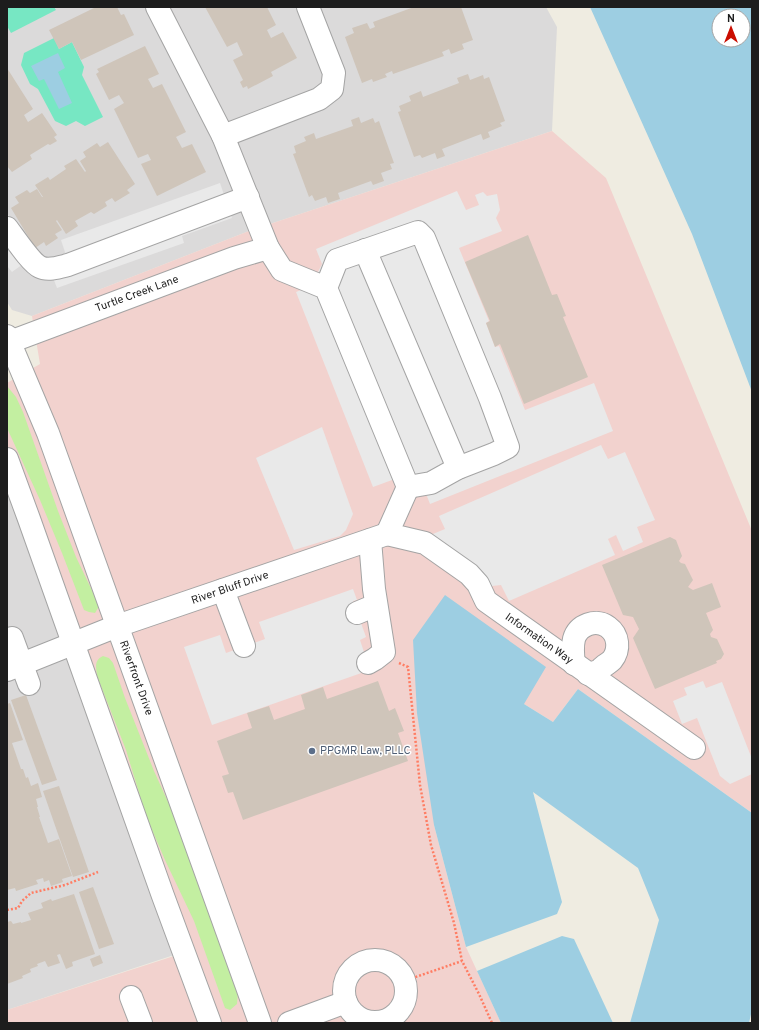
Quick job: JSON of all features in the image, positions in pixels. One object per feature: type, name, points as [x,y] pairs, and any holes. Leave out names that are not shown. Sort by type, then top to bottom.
[{"type":"street","points":[[157,7],[223,136],[268,248],[282,270],[326,288]]},
{"type":"street","points":[[223,136],[319,99],[332,89],[334,73],[308,7]]},
{"type":"street","points":[[7,228],[30,258],[40,267],[51,268],[68,265],[248,197]]},
{"type":"street","points":[[368,663],[384,652],[366,609],[378,537],[408,487],[431,483],[458,468],[508,447],[490,398],[424,238],[418,232],[337,260],[326,288],[408,487]]},
{"type":"street","name":"Turtle Creek Lane","points":[[8,340],[234,258],[268,248]]},
{"type":"street","points":[[365,250],[458,468]]},
{"type":"street","name":"Riverfront Drive","points":[[8,340],[48,433],[260,1023]]},
{"type":"street","points":[[7,459],[210,1023]]},
{"type":"street","name":"River Bluff Drive","points":[[19,673],[74,643],[117,626],[378,537]]},
{"type":"street","name":"Information Way","points":[[378,537],[424,543],[469,574],[478,584],[486,601],[694,748]]},
{"type":"street","points":[[223,590],[244,646]]},
{"type":"street","points":[[12,638],[19,673]]},
{"type":"street","points":[[378,961],[388,963],[396,968],[403,976],[404,981],[406,986],[406,996],[403,1006],[397,1014],[388,1020],[368,1022],[359,1018],[346,1002],[344,992],[346,982],[351,973],[358,966],[368,962],[378,961]]},
{"type":"street","points":[[131,997],[141,1023]]},
{"type":"street","points":[[289,1023],[327,1016],[346,1002]]},
{"type":"path","points":[[397,664],[400,663],[408,668],[420,785],[431,845],[454,923],[462,961],[492,1023]]},
{"type":"path","points":[[7,910],[18,908],[22,901],[31,893],[65,885],[98,872]]},
{"type":"path","points":[[404,981],[462,961]]},
{"type":"shaded area","points":[[7,7],[546,7],[557,27],[552,131],[249,231],[32,316],[12,310],[7,302]]},
{"type":"shaded area","points":[[552,131],[606,178],[752,531],[752,813],[578,689],[553,722],[524,704],[434,825],[466,947],[501,1023],[7,1023],[7,1010],[174,956],[54,615],[7,491],[7,383],[40,364],[32,316],[249,231]]},
{"type":"shaded area","points":[[220,183],[232,218],[182,236],[184,243],[57,288],[47,262],[66,255],[61,240]]},
{"type":"shaded area","points":[[457,191],[466,210],[479,205],[475,195],[483,192],[487,196],[497,194],[500,210],[496,218],[502,231],[459,248],[489,321],[486,323],[495,347],[499,346],[525,410],[594,383],[613,431],[430,504],[425,491],[421,493],[392,480],[373,487],[296,292],[311,286],[322,264],[316,249]]},
{"type":"shaded area","points":[[7,213],[37,254],[12,272],[7,266]]},
{"type":"shaded area","points":[[322,427],[353,514],[346,530],[340,536],[294,550],[256,458]]},
{"type":"shaded area","points":[[601,445],[608,459],[625,452],[655,520],[637,527],[643,542],[623,551],[616,535],[608,539],[615,555],[509,601],[501,585],[492,586],[492,591],[428,536],[445,529],[439,516]]},
{"type":"shaded area","points":[[7,491],[54,615],[174,955],[7,1010]]},
{"type":"shaded area","points":[[353,589],[357,600],[353,601],[366,637],[360,640],[370,670],[212,725],[184,647],[220,635],[226,653],[265,639],[259,622]]},
{"type":"shaded area","points":[[703,681],[706,688],[722,682],[752,759],[752,774],[730,784],[720,776],[697,718],[682,724],[673,701],[687,695],[684,688]]},
{"type":"green space","points":[[7,7],[54,7],[56,10],[11,33],[7,26]]},
{"type":"green space","points":[[54,38],[59,49],[72,42],[84,67],[82,75],[103,117],[85,126],[76,121],[66,126],[55,121],[38,89],[30,84],[21,65],[24,53]]},
{"type":"green space","points":[[7,386],[16,397],[23,412],[76,557],[98,603],[98,608],[95,613],[84,610],[40,500],[7,428]]},
{"type":"green space","points":[[103,656],[109,658],[113,663],[125,698],[154,771],[193,857],[238,992],[237,1004],[230,1010],[225,1008],[194,921],[146,816],[126,750],[97,676],[97,662]]},
{"type":"water","points":[[590,7],[752,7],[752,392],[692,234]]},
{"type":"water","points":[[58,53],[65,68],[58,72],[72,103],[59,109],[44,79],[39,81],[31,66]]},
{"type":"water","points":[[445,595],[546,667],[524,704],[553,722],[578,689],[752,813],[752,1010],[749,1023],[630,1023],[659,920],[638,868],[533,792],[562,902],[557,914],[466,947],[434,825],[417,713],[413,640]]},
{"type":"water","points":[[562,936],[574,939],[613,1023],[501,1023],[477,971]]},
{"type":"building","points":[[96,7],[117,7],[121,15],[124,14],[134,35],[81,60],[72,42],[59,49],[49,30]]},
{"type":"building","points":[[205,7],[267,7],[276,25],[267,30],[271,38],[283,32],[297,58],[271,72],[273,76],[248,89],[247,86],[243,88],[240,82],[243,80],[233,60],[243,55],[237,42],[227,47]]},
{"type":"building","points":[[414,7],[461,7],[473,40],[462,44],[464,49],[451,54],[449,49],[442,52],[444,56],[393,74],[392,71],[385,74],[387,77],[373,82],[372,79],[362,83],[345,37],[354,33],[352,28],[367,23],[370,29],[375,27],[373,22]]},
{"type":"building","points":[[145,46],[159,74],[148,79],[153,88],[162,84],[186,132],[176,137],[182,148],[192,144],[206,172],[157,196],[141,164],[151,160],[148,154],[138,158],[114,109],[124,103],[119,95],[109,100],[96,74],[99,72],[97,69]]},
{"type":"building","points":[[7,68],[33,109],[24,115],[28,122],[42,113],[57,135],[54,137],[57,141],[50,145],[48,144],[30,155],[32,159],[12,172],[7,166]]},
{"type":"building","points":[[468,74],[470,80],[483,75],[484,79],[489,77],[505,121],[500,123],[502,126],[488,132],[490,137],[483,140],[481,134],[442,149],[445,156],[437,159],[435,153],[422,158],[420,155],[414,157],[398,112],[401,111],[399,106],[411,101],[409,96],[421,91],[423,97],[459,83],[457,78]]},
{"type":"building","points":[[359,117],[361,123],[373,118],[375,123],[379,121],[394,163],[390,164],[392,169],[381,173],[384,181],[373,185],[371,181],[338,193],[340,199],[328,203],[326,197],[315,201],[312,195],[309,197],[293,154],[296,153],[294,146],[306,141],[304,137],[314,133],[316,139],[353,126],[351,120]]},
{"type":"building","points":[[108,142],[135,184],[127,190],[130,193],[115,202],[112,198],[105,202],[107,206],[94,214],[91,212],[75,221],[78,226],[66,234],[57,220],[56,221],[62,230],[55,234],[58,238],[46,246],[44,242],[35,248],[11,208],[19,203],[15,197],[27,190],[30,193],[37,189],[43,197],[35,185],[48,177],[50,180],[66,169],[64,166],[76,159],[85,172],[86,171],[80,161],[86,157],[83,152],[97,143],[100,147]]},
{"type":"building","points":[[528,235],[552,295],[557,294],[566,316],[563,317],[588,377],[524,404],[500,344],[495,347],[486,323],[490,321],[465,262]]},
{"type":"building","points":[[670,537],[676,540],[682,556],[679,561],[685,564],[693,580],[688,587],[693,590],[712,583],[721,607],[706,613],[713,630],[710,634],[711,637],[717,639],[724,654],[721,659],[716,661],[717,663],[655,689],[633,638],[639,629],[633,617],[623,615],[602,565]]},
{"type":"building","name":"PPGMR Law, PLLC","points":[[378,681],[389,711],[395,708],[404,731],[398,733],[408,761],[243,820],[233,792],[228,793],[222,776],[229,774],[217,741],[252,728],[247,713],[269,706],[274,720],[305,709],[301,695],[323,687],[327,699]]},
{"type":"building","points":[[26,695],[57,780],[42,785],[11,700]]},
{"type":"building","points":[[10,703],[23,740],[12,743],[21,769],[23,769],[26,778],[28,777],[31,786],[38,783],[42,797],[36,799],[37,807],[48,843],[59,839],[72,876],[62,879],[63,882],[51,886],[49,880],[44,882],[43,878],[36,880],[38,884],[16,891],[15,888],[7,890],[7,704]]},
{"type":"building","points":[[59,786],[89,872],[73,877],[43,791]]},
{"type":"building","points":[[93,887],[114,944],[99,949],[79,892]]},
{"type":"building","points":[[74,894],[95,954],[72,962],[73,966],[66,969],[60,954],[57,955],[60,963],[48,967],[45,961],[37,964],[38,966],[30,969],[31,972],[22,976],[23,978],[7,984],[7,922],[11,921],[13,924],[31,920],[28,913],[43,908],[41,903],[51,899],[52,901]]},
{"type":"building","points":[[100,955],[103,963],[93,967],[90,959]]},
{"type":"place","name":"PPGMR Law, PLLC","points":[[312,751]]}]
